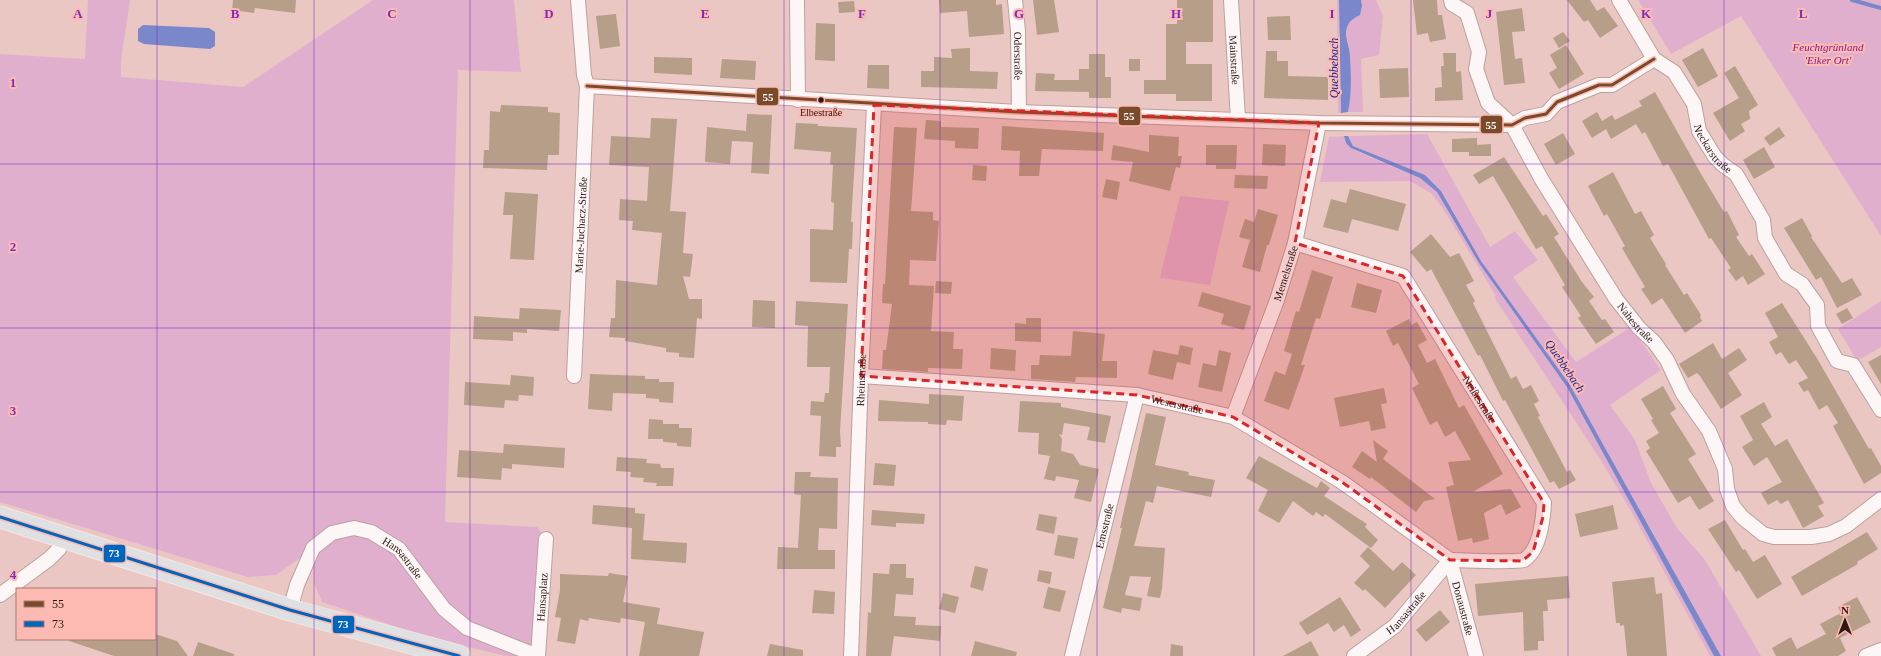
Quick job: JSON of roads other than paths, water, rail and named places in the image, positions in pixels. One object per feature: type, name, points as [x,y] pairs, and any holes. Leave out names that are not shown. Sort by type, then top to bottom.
[{"type":"main road","points":[[0,517],[290,610],[459,656]]},
{"type":"street","name":"Marie-Juchacz-Straße","points":[[574,376],[585,81],[578,0]]},
{"type":"street","points":[[797,0],[798,100]]},
{"type":"street","name":"Oderstraße","points":[[1015,0],[1018,31],[1019,112]]},
{"type":"street","name":"Mainstraße","points":[[1231,0],[1238,119]]},
{"type":"street","name":"Nahestraße","points":[[1451,0],[1452,4],[1467,13],[1479,52],[1476,68],[1488,103],[1512,125],[1542,180],[1616,299],[1639,328],[1654,342],[1667,360],[1683,394],[1709,431],[1725,469],[1728,489],[1733,506],[1742,517],[1763,534],[1774,538],[1811,537],[1829,534],[1846,526],[1881,499]]},
{"type":"street","name":"Neckarstraße","points":[[1619,0],[1654,59],[1674,72],[1694,104],[1699,131],[1715,157],[1736,174],[1763,220],[1765,238],[1774,256],[1786,274],[1802,284],[1817,305],[1818,326],[1837,361],[1853,365],[1881,410]]},
{"type":"street","points":[[585,81],[798,100],[1019,112],[1319,123],[1512,125],[1525,118],[1546,114],[1557,102],[1599,85],[1612,85],[1654,59]]},
{"type":"street","name":"Rheinstraße","points":[[851,656],[861,376],[874,105]]},
{"type":"street","name":"Memelstraße","points":[[1233,417],[1277,300],[1295,243],[1319,123]]},
{"type":"street","name":"Neißestraße","points":[[1295,243],[1403,276],[1544,504],[1543,518],[1533,552],[1522,561],[1450,560]]},
{"type":"street","name":"Weserstraße","points":[[861,376],[1137,395],[1233,417],[1342,482],[1450,560]]},
{"type":"street","name":"Emsstraße","points":[[1072,656],[1137,395]]},
{"type":"street","name":"Hansastraße","points":[[290,610],[297,585],[313,548],[332,533],[354,528],[370,532],[399,549],[444,609],[467,628],[538,656]]},
{"type":"street","points":[[0,595],[49,559],[59,549],[64,537]]},
{"type":"street","name":"Hansaplatz","points":[[538,656],[546,539]]},
{"type":"street","name":"Hansastraße","points":[[1354,656],[1395,626],[1450,560]]},
{"type":"street","name":"Donaustraße","points":[[1450,560],[1476,656]]},
{"type":"street","points":[[1866,656],[1881,650]]},
{"type":"water","points":[[1339,0],[1361,0],[1362,6],[1360,15],[1350,22],[1346,32],[1350,52],[1351,91],[1348,112],[1341,113]]},
{"type":"water","points":[[143,25],[209,28],[215,32],[215,46],[210,49],[144,44],[138,41],[138,29]]},
{"type":"water","points":[[1344,136],[1348,136],[1353,146],[1425,175],[1441,191],[1481,261],[1570,385],[1721,656],[1714,656],[1567,387],[1479,263],[1437,192],[1420,178],[1351,148],[1346,143]]},
{"type":"waterway","points":[[1852,0],[1881,8]]},
{"type":"place","name":"Elbestraße","points":[[821,100]]},
{"type":"park label","name":"Feuchtgrünland 'Eiker Ort'","points":[[1828,53]]},
{"type":"water label","name":"Quebbebach","points":[[1334,68]]},
{"type":"water label","name":"Quebbebach","points":[[1565,366]]}]
